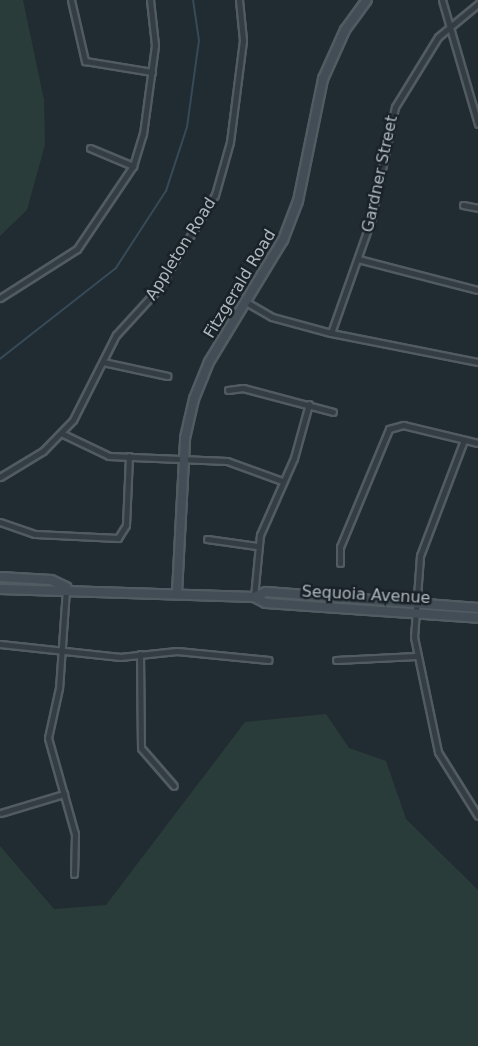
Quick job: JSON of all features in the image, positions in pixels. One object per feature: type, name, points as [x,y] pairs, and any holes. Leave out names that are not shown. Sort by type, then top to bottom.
[{"type":"main road","name":"Fitzgerald Road","points":[[177,593],[184,459],[200,380],[292,219],[322,79],[345,30],[368,0]]},
{"type":"main road","name":"Sequoia Avenue","points":[[0,577],[51,580],[66,587]]},
{"type":"main road","name":"Sequoia Avenue","points":[[0,589],[51,592],[66,587],[254,597],[266,603],[416,610],[478,618]]},
{"type":"main road","name":"Sequoia Avenue","points":[[254,597],[266,592],[416,600],[478,608]]},
{"type":"street","points":[[71,0],[85,61],[152,72]]},
{"type":"street","points":[[0,298],[77,249],[132,166],[152,72],[155,34],[150,0]]},
{"type":"street","name":"Appleton Road","points":[[0,477],[63,434],[93,389],[116,335],[158,289],[214,195],[230,142],[242,51],[239,0]]},
{"type":"street","points":[[442,0],[451,23],[478,124]]},
{"type":"street","name":"Gardner Street","points":[[331,333],[358,259],[394,107],[419,61],[451,23],[478,4]]},
{"type":"street","points":[[90,148],[132,166]]},
{"type":"street","points":[[462,205],[478,208]]},
{"type":"street","points":[[358,259],[478,290]]},
{"type":"street","points":[[246,302],[272,316],[331,333],[478,362]]},
{"type":"street","points":[[103,362],[167,376]]},
{"type":"street","points":[[228,390],[243,388],[333,412]]},
{"type":"street","points":[[254,597],[258,546],[309,404]]},
{"type":"street","points":[[339,563],[340,547],[389,429],[403,424],[478,443]]},
{"type":"street","points":[[63,434],[92,452],[238,463],[282,481]]},
{"type":"street","points":[[464,440],[420,556],[416,600],[416,656],[438,752],[475,807],[478,816]]},
{"type":"street","points":[[0,522],[35,534],[118,538],[126,525],[129,456]]},
{"type":"street","points":[[207,539],[258,546]]},
{"type":"street","points":[[66,587],[64,647],[48,738],[75,834],[74,874]]},
{"type":"street","points":[[0,644],[64,647],[100,655],[177,651],[269,660]]},
{"type":"street","points":[[140,654],[141,748],[174,786]]},
{"type":"street","points":[[336,660],[416,656]]},
{"type":"street","points":[[1,813],[64,794]]},
{"type":"green space","points":[[0,0],[23,0],[44,100],[45,145],[27,210],[0,236]]},
{"type":"green space","points":[[326,714],[349,748],[386,761],[406,819],[478,890],[478,1046],[0,1046],[0,846],[54,909],[106,905],[245,722]]},
{"type":"waterway","points":[[0,359],[116,268],[166,191],[187,127],[199,41],[193,0]]}]
